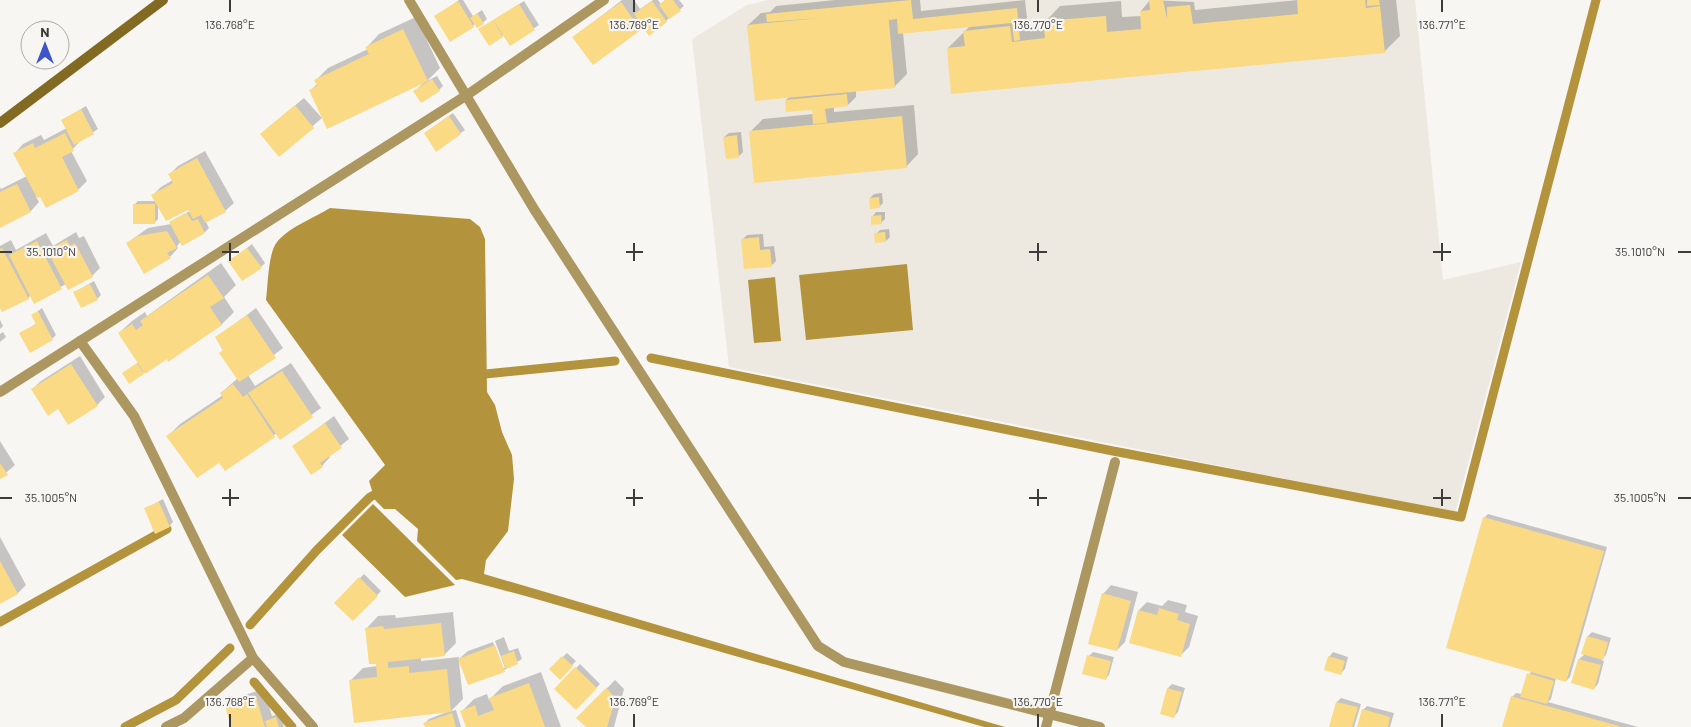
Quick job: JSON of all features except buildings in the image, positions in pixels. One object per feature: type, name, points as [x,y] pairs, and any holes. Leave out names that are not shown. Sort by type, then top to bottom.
[{"type":"main road","points":[[0,123],[163,0]]},
{"type":"street","points":[[409,0],[534,209],[818,646],[844,662],[1100,727]]},
{"type":"street","points":[[0,392],[467,95],[604,0]]},
{"type":"street","points":[[80,341],[134,416],[253,658],[313,727]]},
{"type":"street","points":[[1046,727],[1114,462]]},
{"type":"street","points":[[166,727],[184,718],[253,658]]},
{"type":"shaded area","points":[[768,0],[1415,0],[1443,280],[1521,262],[1455,513],[729,367],[692,39],[747,5]]},
{"type":"shaded area","points":[[330,208],[470,219],[480,227],[485,239],[487,392],[495,405],[502,432],[512,455],[514,479],[508,531],[486,560],[484,574],[1005,727],[984,727],[529,597],[462,579],[456,580],[417,541],[418,529],[395,509],[384,509],[375,500],[369,481],[385,465],[266,300],[270,261],[277,242],[295,227]]},
{"type":"shaded area","points":[[907,264],[913,330],[806,340],[799,275]]},
{"type":"shaded area","points":[[775,277],[781,341],[754,343],[748,280]]},
{"type":"shaded area","points":[[373,504],[455,585],[405,597],[342,535]]},
{"type":"waterway","points":[[651,358],[1113,451],[1461,517],[1596,0]]},
{"type":"waterway","points":[[476,375],[615,361]]},
{"type":"waterway","points":[[250,625],[317,550],[370,497],[384,490]]},
{"type":"waterway","points":[[0,622],[167,529]]},
{"type":"waterway","points":[[125,727],[176,700],[230,648]]},
{"type":"waterway","points":[[254,682],[292,727]]}]
